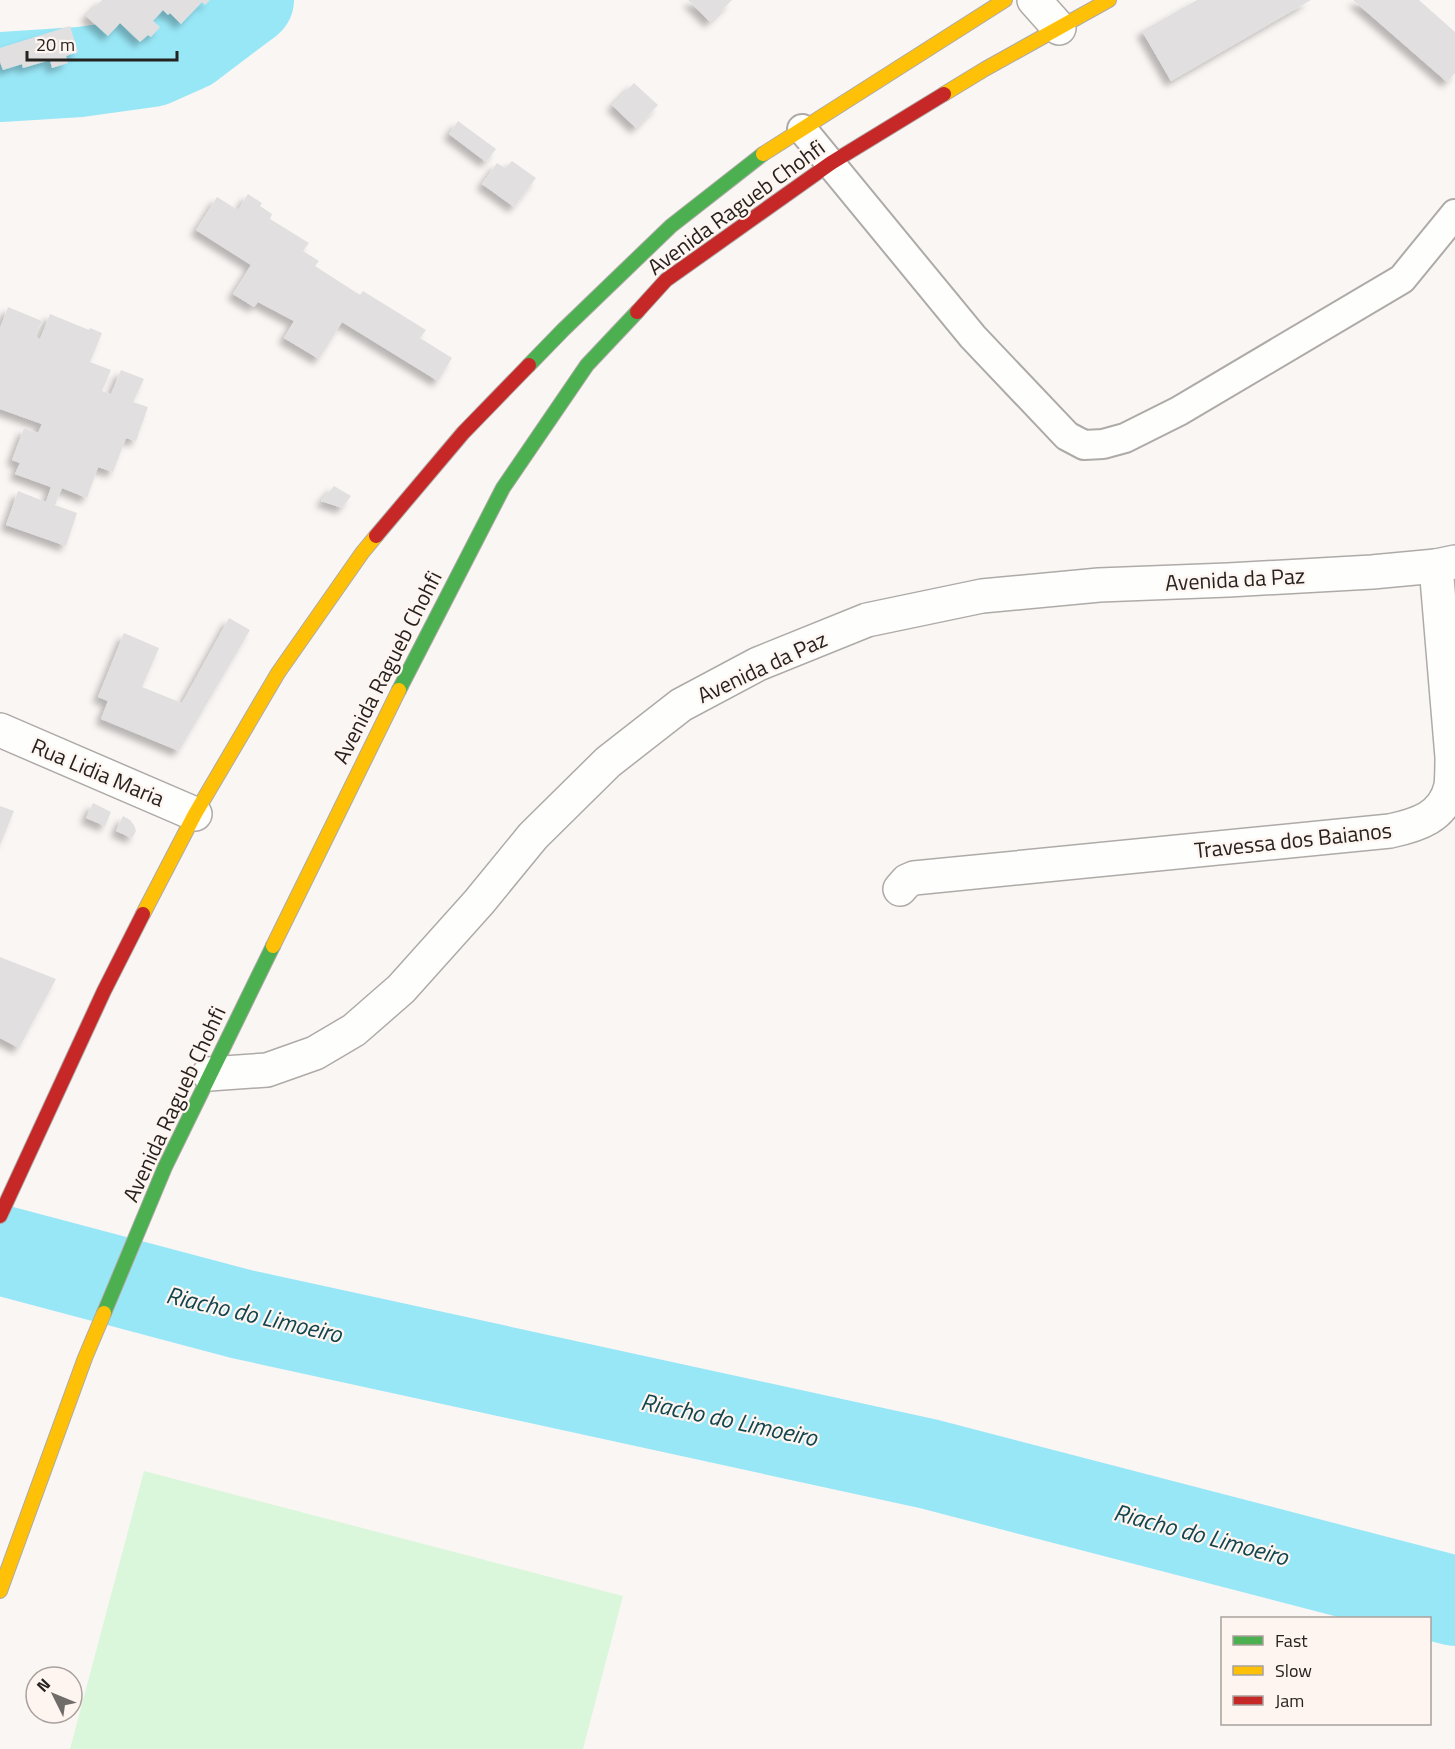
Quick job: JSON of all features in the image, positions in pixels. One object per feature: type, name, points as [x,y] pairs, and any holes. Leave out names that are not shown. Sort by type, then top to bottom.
[{"type":"main road","name":"Avenida Ragueb Chohfi","points":[[4,1198],[104,991],[195,814],[278,673],[363,553],[464,433],[563,330],[671,226],[756,158],[1005,0]]},
{"type":"main road","name":"Avenida Ragueb Chohfi","points":[[0,1591],[85,1358],[165,1167],[377,732],[497,499],[587,365],[666,280],[831,163],[985,69],[1109,0]]},
{"type":"street","points":[[1034,0],[1059,28]]},
{"type":"street","name":"Avenida da Paz","points":[[210,1074],[267,1070],[315,1053],[354,1030],[401,989],[479,902],[533,836],[608,762],[681,705],[758,664],[867,620],[982,596],[1099,585],[1239,579],[1446,564]]},
{"type":"street","name":"Travessa dos Baianos","points":[[900,889],[907,881],[914,878],[1390,831],[1411,827],[1426,820],[1441,808],[1450,787],[1452,757],[1446,564]]},
{"type":"street","name":"Rua Lidia Maria","points":[[0,730],[195,814]]},
{"type":"lane","points":[[802,129],[973,337],[1067,436],[1084,445],[1103,444],[1125,438],[1179,411],[1402,279],[1455,214]]},
{"type":"green space","points":[[144,1471],[623,1596],[583,1749],[70,1749],[76,1725],[84,1725],[84,1696]]},
{"type":"building","points":[[102,0],[210,0],[205,5],[202,2],[181,24],[170,13],[168,15],[163,10],[153,21],[160,27],[151,37],[148,35],[140,42],[120,23],[108,36],[86,16]]},
{"type":"building","points":[[688,0],[732,0],[710,22]]},
{"type":"building","points":[[1197,0],[1311,0],[1171,81],[1142,31]]},
{"type":"building","points":[[1353,0],[1419,0],[1455,32],[1455,73],[1447,82]]},
{"type":"building","points":[[70,26],[78,52],[66,56],[68,63],[52,68],[50,60],[23,68],[22,64],[3,70],[0,62],[0,48]]},
{"type":"building","points":[[634,83],[658,105],[636,128],[612,105]]},
{"type":"building","points":[[458,121],[496,149],[486,162],[449,134]]},
{"type":"building","points":[[512,161],[536,178],[514,207],[482,184],[497,163],[505,168]]},
{"type":"building","points":[[248,194],[262,203],[260,206],[272,214],[270,219],[309,243],[303,251],[319,261],[315,266],[360,295],[363,291],[426,330],[420,338],[452,358],[438,381],[342,322],[319,359],[284,338],[294,321],[258,302],[254,307],[233,294],[251,265],[196,230],[217,197],[238,210]]},
{"type":"building","points":[[8,307],[42,321],[35,337],[40,339],[50,314],[102,333],[90,362],[111,370],[102,391],[111,394],[121,370],[144,379],[133,402],[148,407],[136,441],[126,438],[113,472],[98,467],[87,498],[62,488],[55,505],[77,513],[66,546],[6,525],[18,491],[46,502],[51,487],[15,474],[20,463],[12,460],[24,428],[38,433],[42,424],[0,409],[0,328]]},
{"type":"building","points":[[334,486],[351,496],[342,508],[321,501]]},
{"type":"building","points":[[229,618],[250,630],[179,751],[101,719],[108,701],[98,697],[124,633],[159,648],[142,687],[182,703]]},
{"type":"building","points":[[93,803],[111,812],[105,826],[86,818]]},
{"type":"building","points":[[0,806],[14,811],[0,845]]},
{"type":"building","points":[[123,816],[134,825],[136,831],[132,838],[116,831]]},
{"type":"building","points":[[0,957],[56,979],[19,1048],[0,1038]]},
{"type":"waterway","points":[[0,77],[80,72],[152,62],[188,46],[249,0]]},
{"type":"waterway","name":"Riacho do Limoeiro","points":[[0,1250],[241,1314],[929,1464],[1455,1601]]},
{"type":"traffic: fast","points":[[529,365],[671,226],[763,154]]},
{"type":"traffic: fast","points":[[399,690],[503,488],[587,365],[637,312]]},
{"type":"traffic: fast","points":[[104,1313],[165,1167],[273,946]]},
{"type":"traffic: slow","points":[[763,154],[1005,0]]},
{"type":"traffic: slow","points":[[944,94],[1109,0]]},
{"type":"traffic: slow","points":[[143,914],[195,814],[278,673],[376,536]]},
{"type":"traffic: slow","points":[[273,946],[399,690]]},
{"type":"traffic: slow","points":[[0,1591],[85,1358],[104,1313]]},
{"type":"traffic: jam","points":[[637,312],[666,280],[831,163],[944,94]]},
{"type":"traffic: jam","points":[[376,536],[463,433],[529,365]]},
{"type":"traffic: jam","points":[[0,1216],[104,991],[143,914]]}]
